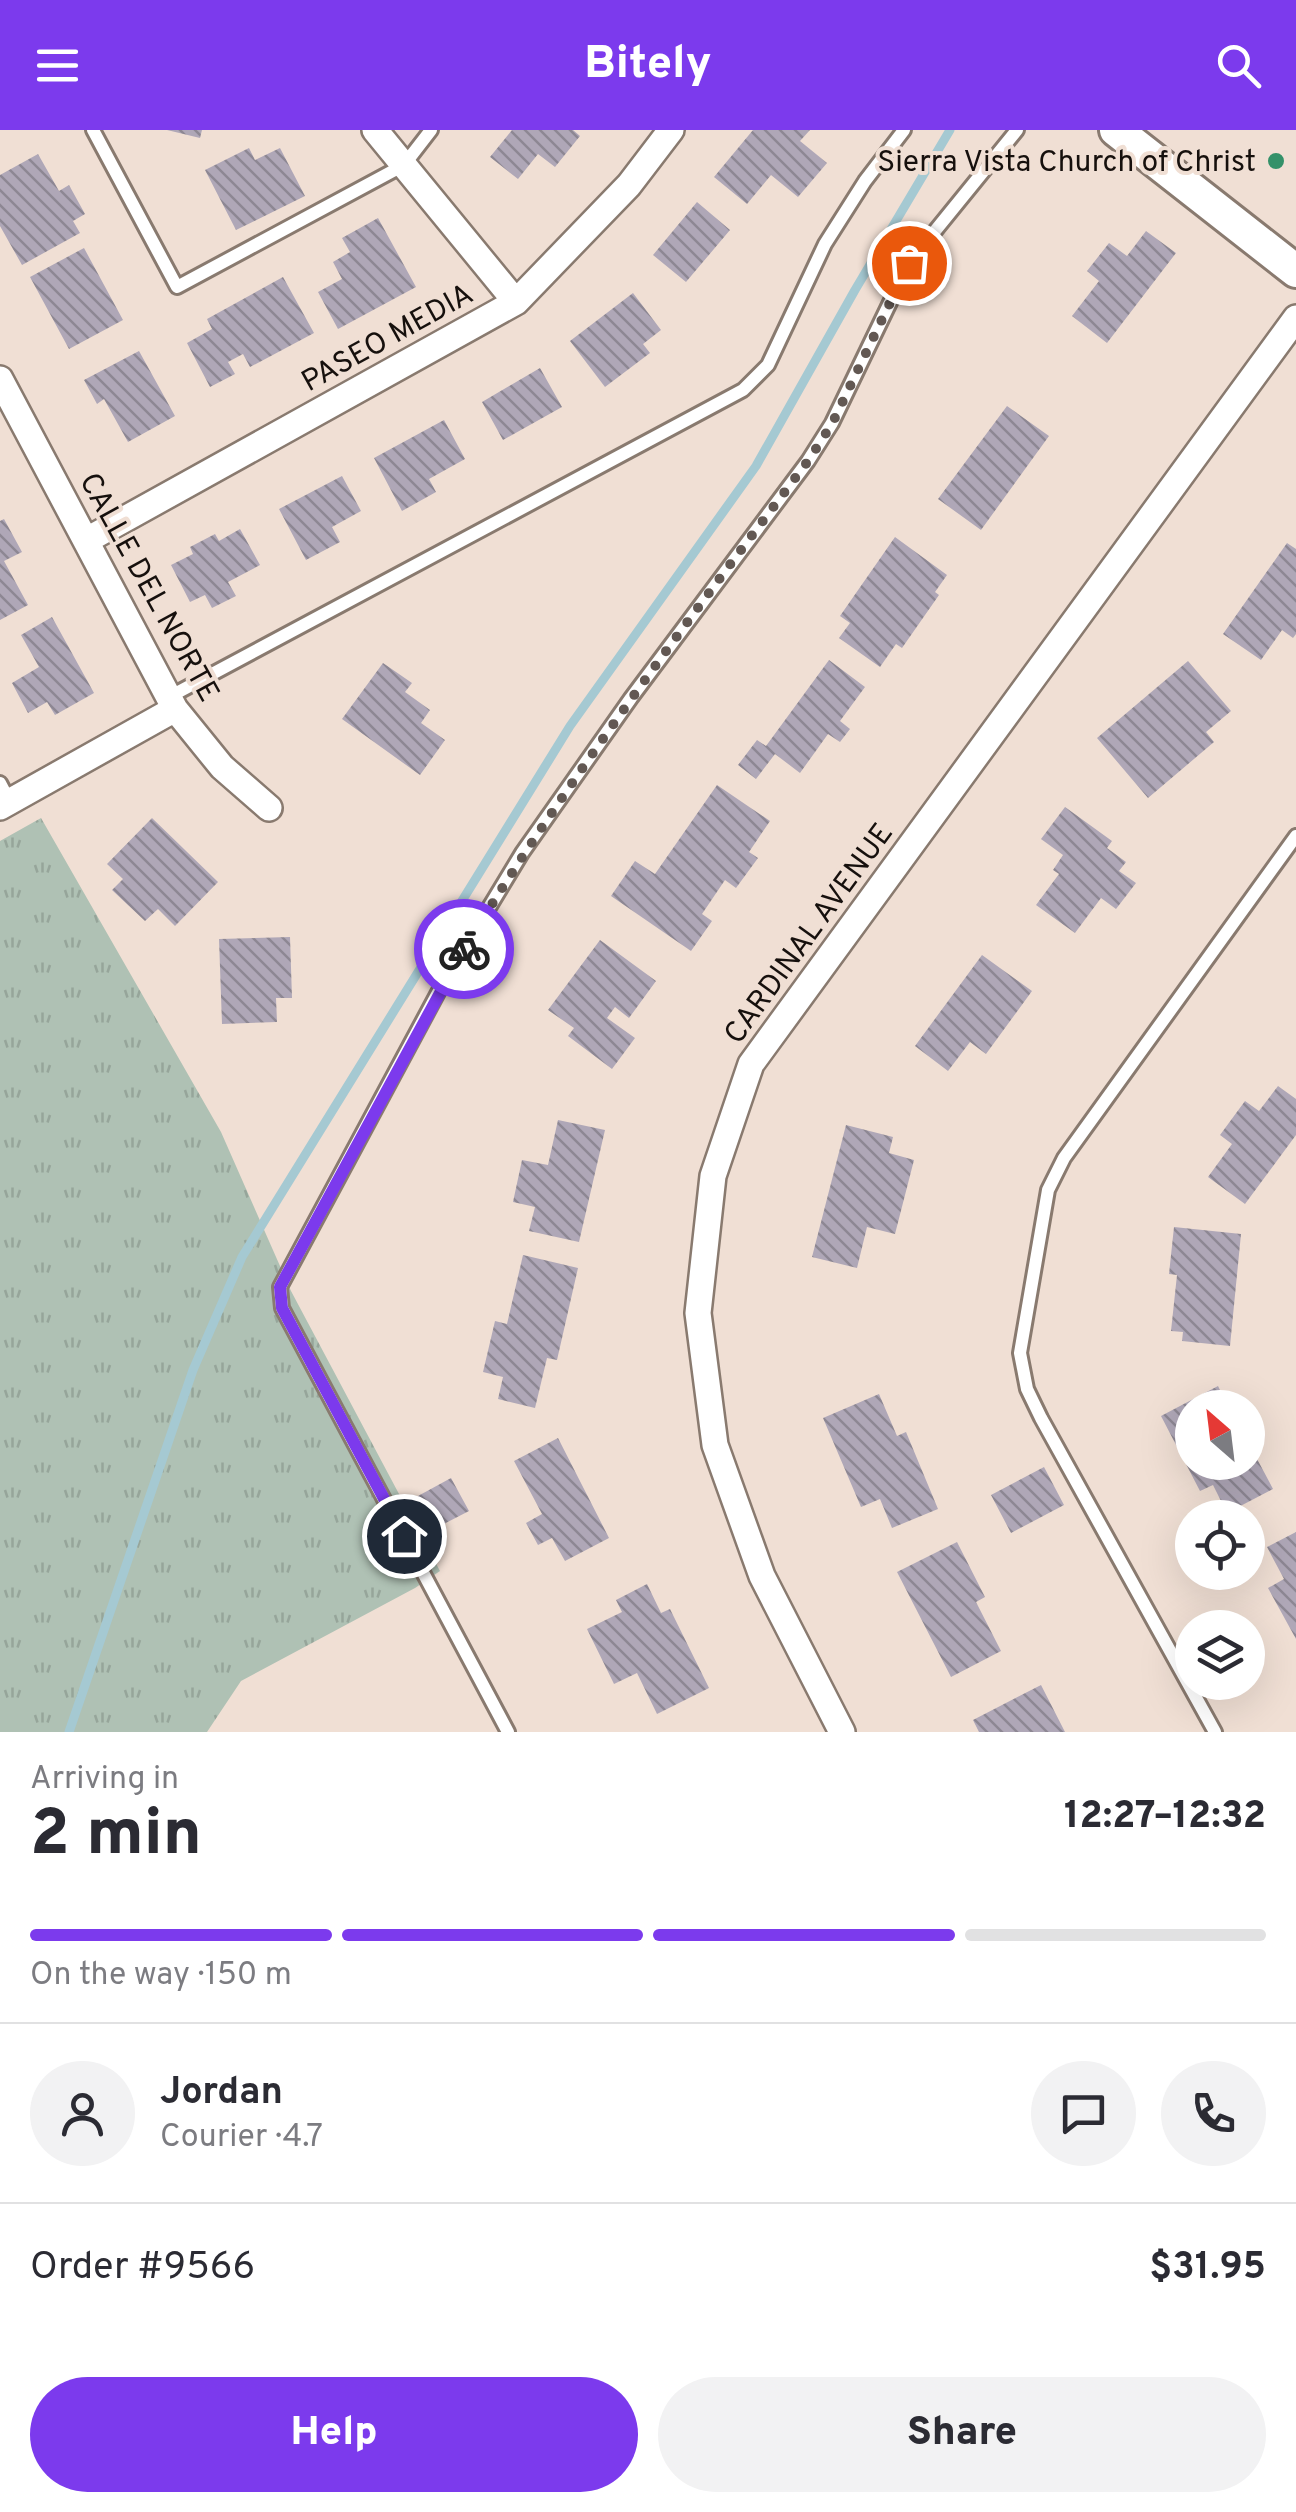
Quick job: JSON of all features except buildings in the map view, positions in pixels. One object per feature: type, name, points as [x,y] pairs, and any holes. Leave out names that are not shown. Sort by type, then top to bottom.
[{"type":"street","points":[[375,130],[516,302]]},
{"type":"street","name":"PASEO MEDIA","points":[[87,540],[516,302],[629,185],[670,130]]},
{"type":"street","points":[[1116,130],[1296,271]]},
{"type":"street","name":"CARDINAL AVENUE","points":[[842,1732],[762,1576],[715,1444],[698,1313],[713,1176],[751,1064],[1296,318]]},
{"type":"street","name":"CALLE DEL NORTE","points":[[0,379],[172,703],[222,767],[268,808]]},
{"type":"street","points":[[3,797],[172,703]]},
{"type":"lane","points":[[93,130],[177,287],[404,165],[432,130]]},
{"type":"lane","points":[[172,703],[744,390],[768,365],[825,244],[865,181],[904,130]]},
{"type":"lane","points":[[508,1732],[282,1308],[280,1287],[441,987],[522,853],[631,698],[808,461],[832,424],[909,263],[1017,130]]},
{"type":"lane","points":[[1215,1732],[1027,1389],[1020,1353],[1048,1190],[1064,1158],[1296,836]]},
{"type":"green space","points":[[41,818],[221,1132],[291,1291],[440,1571],[241,1681],[207,1732],[0,1732],[0,841]]},
{"type":"waterway","points":[[69,1732],[193,1370],[242,1257],[570,726],[756,466],[950,130]]},
{"type":"way so far","points":[[464,949],[522,853],[631,698],[808,461],[832,424],[909,263]]},
{"type":"place","name":"Sierra Vista Church of Christ","points":[[1276,161]]},
{"type":"route","points":[[404,1536],[282,1308],[280,1287],[464,949]]}]
